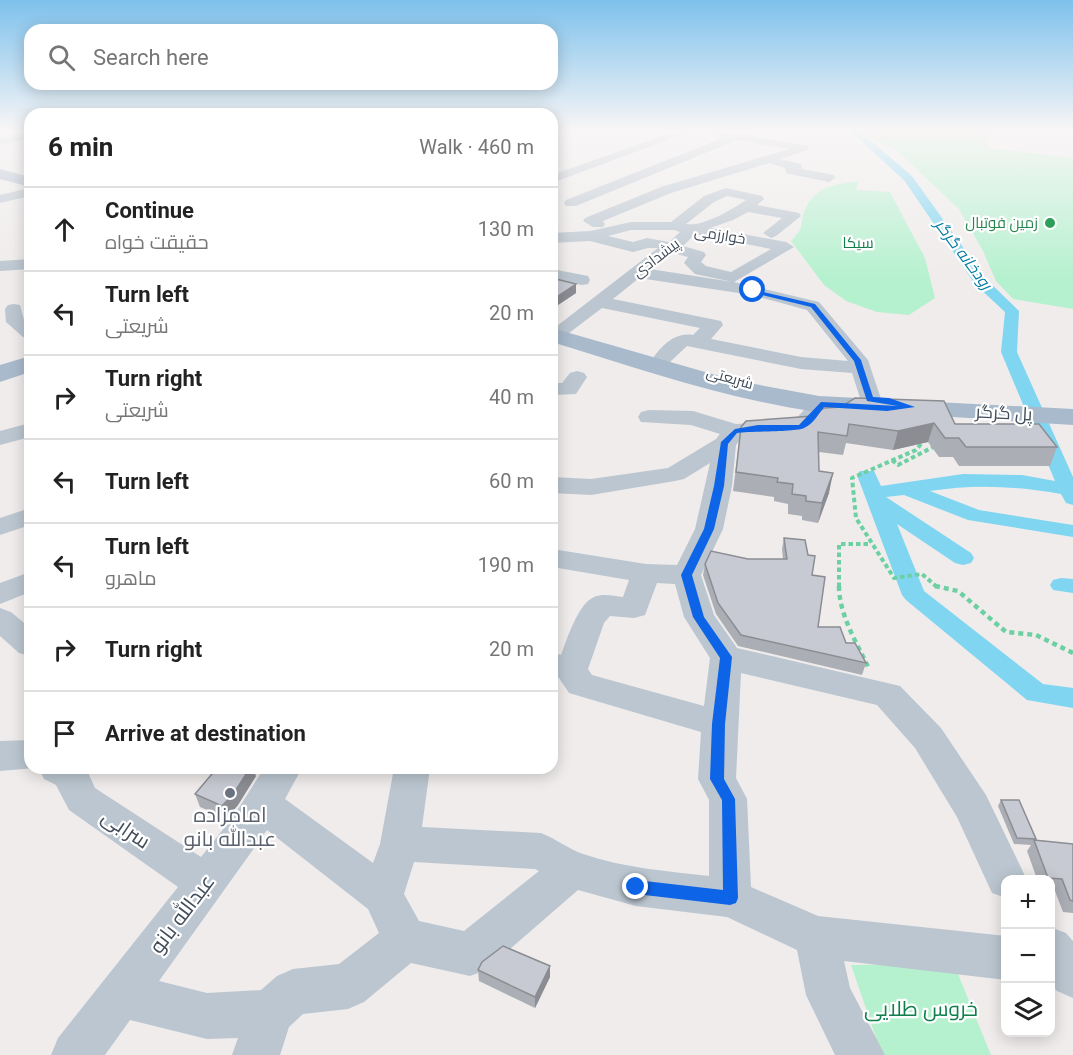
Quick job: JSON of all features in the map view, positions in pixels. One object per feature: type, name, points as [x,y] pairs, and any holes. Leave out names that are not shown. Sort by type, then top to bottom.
[{"type":"main road","name":"شریعتی","points":[[558,334],[663,358],[758,386],[810,394],[889,401],[923,408]]},
{"type":"main road","name":"شریعتی","points":[[558,334],[753,394],[821,405],[887,409],[923,408]]},
{"type":"main road","points":[[0,374],[24,365]]},
{"type":"main road","name":"پل گرگر","points":[[923,408],[1073,417]]},
{"type":"street","points":[[571,203],[631,179]]},
{"type":"street","points":[[614,230],[590,221],[639,200],[703,179]]},
{"type":"street","points":[[600,192],[639,200]]},
{"type":"street","points":[[674,226],[709,198],[726,192],[751,203],[794,216],[762,240],[756,240]]},
{"type":"street","points":[[0,199],[24,193]]},
{"type":"street","name":"پیشدادی","points":[[558,330],[701,225],[718,221],[751,203]]},
{"type":"street","points":[[718,221],[771,232]]},
{"type":"street","name":"خوارزمی","points":[[590,236],[631,226],[674,226],[786,247],[732,282]]},
{"type":"street","points":[[558,238],[590,236],[633,248],[647,243],[669,247],[698,255],[692,263],[701,270],[732,282],[813,306],[858,360],[870,399]]},
{"type":"street","points":[[0,266],[24,264]]},
{"type":"street","points":[[636,272],[732,282]]},
{"type":"street","points":[[558,275],[582,280]]},
{"type":"street","points":[[599,302],[714,325],[697,342]]},
{"type":"street","points":[[12,320],[24,305]]},
{"type":"street","points":[[663,358],[683,339],[801,363],[861,368]]},
{"type":"street","points":[[558,389],[568,389],[577,377]]},
{"type":"street","points":[[558,492],[675,474],[729,438],[758,428],[801,427],[811,419],[821,405]]},
{"type":"street","points":[[650,417],[693,418],[729,438]]},
{"type":"street","points":[[0,438],[24,432]]},
{"type":"street","points":[[729,438],[709,529],[687,575],[699,617],[726,657],[719,724],[717,779],[728,799],[730,898]]},
{"type":"street","points":[[0,527],[24,518]]},
{"type":"street","points":[[558,559],[646,573],[687,575]]},
{"type":"street","points":[[646,573],[634,608],[602,605],[562,667],[581,684],[719,724]]},
{"type":"street","points":[[0,594],[24,583]]},
{"type":"street","points":[[0,619],[24,640]]},
{"type":"street","points":[[726,657],[772,670],[888,695],[928,738],[972,807],[1005,875]]},
{"type":"street","points":[[0,756],[24,755]]},
{"type":"street","name":"سرابی","points":[[70,774],[82,799],[206,883]]},
{"type":"street","name":"عبدالله بانو","points":[[75,1055],[247,829],[280,774]]},
{"type":"street","points":[[383,895],[400,844],[411,774]]},
{"type":"street","points":[[262,804],[383,895],[405,940]]},
{"type":"street","points":[[400,844],[541,851],[572,870],[636,887],[730,898],[816,937],[1001,958]]},
{"type":"street","points":[[405,940],[470,954],[572,870]]},
{"type":"street","points":[[816,937],[829,995],[861,1055]]},
{"type":"street","points":[[121,995],[207,1016],[263,1034],[293,992],[348,986],[405,940]]},
{"type":"path","points":[[892,460],[898,465],[937,445],[939,440]]},
{"type":"path","points":[[921,444],[916,450],[852,478],[856,518],[894,578],[922,574],[936,587],[958,591],[1006,632],[1036,635],[1073,653]]},
{"type":"path","points":[[871,675],[847,623],[839,597],[838,544],[872,544]]},
{"type":"green space","points":[[927,179],[1073,179],[1073,309],[1013,299],[996,281],[983,251],[959,209]]},
{"type":"green space","name":"سیکا","points":[[859,181],[856,190],[890,192],[925,258],[935,298],[909,315],[877,312],[846,301],[824,285],[791,241],[800,229],[808,203],[814,197],[834,185]]},
{"type":"green space","name":"خروس طلایی","points":[[954,964],[991,1055],[882,1055],[851,965]]},
{"type":"building","points":[[558,280],[576,284],[558,296]]},
{"type":"building","points":[[855,398],[944,401],[955,424],[1039,424],[1057,447],[966,447],[959,438],[945,438],[934,423],[898,431],[849,424],[847,436],[818,432],[819,471],[833,473],[822,503],[806,501],[806,496],[792,494],[793,484],[777,482],[778,478],[736,472],[741,427],[746,421],[813,416],[824,408],[841,407]]},
{"type":"building","points":[[784,538],[805,540],[808,555],[815,556],[812,575],[825,577],[818,627],[840,627],[846,643],[855,643],[866,663],[741,635],[718,603],[705,564],[711,551],[748,559],[787,559]]},
{"type":"building","points":[[212,774],[246,774],[222,806],[195,794]]},
{"type":"building","points":[[1001,800],[1019,800],[1036,839],[1017,838]]},
{"type":"building","points":[[1034,840],[1073,844],[1073,901],[1070,900],[1062,879],[1055,878],[1055,875],[1047,875]]},
{"type":"building","points":[[503,946],[550,966],[535,997],[478,970],[482,962]]},
{"type":"waterway","name":"رودخانه گرگر","points":[[909,179],[980,281],[1012,311],[1009,352],[1073,499]]},
{"type":"waterway","points":[[867,475],[874,493]]},
{"type":"waterway","points":[[874,493],[963,480],[1022,481],[1068,489]]},
{"type":"waterway","points":[[908,489],[975,516],[1073,531]]},
{"type":"waterway","points":[[874,493],[914,595],[1036,693],[1073,698]]},
{"type":"waterway","points":[[878,503],[963,558]]},
{"type":"waterway","points":[[1061,585],[1073,586]]},
{"type":"place","name":"زمین فوتبال","points":[[1050,223]]},
{"type":"place","name":"امامزاده عبدالله بانو","points":[[230,793]]},
{"type":"route","points":[[636,887],[730,898],[728,799],[717,779],[719,724],[726,657],[699,617],[687,575],[709,529],[719,486],[724,444],[735,431],[801,427],[811,419],[821,405],[887,409],[911,407],[870,399],[858,360],[813,306],[782,300],[753,290]]}]
